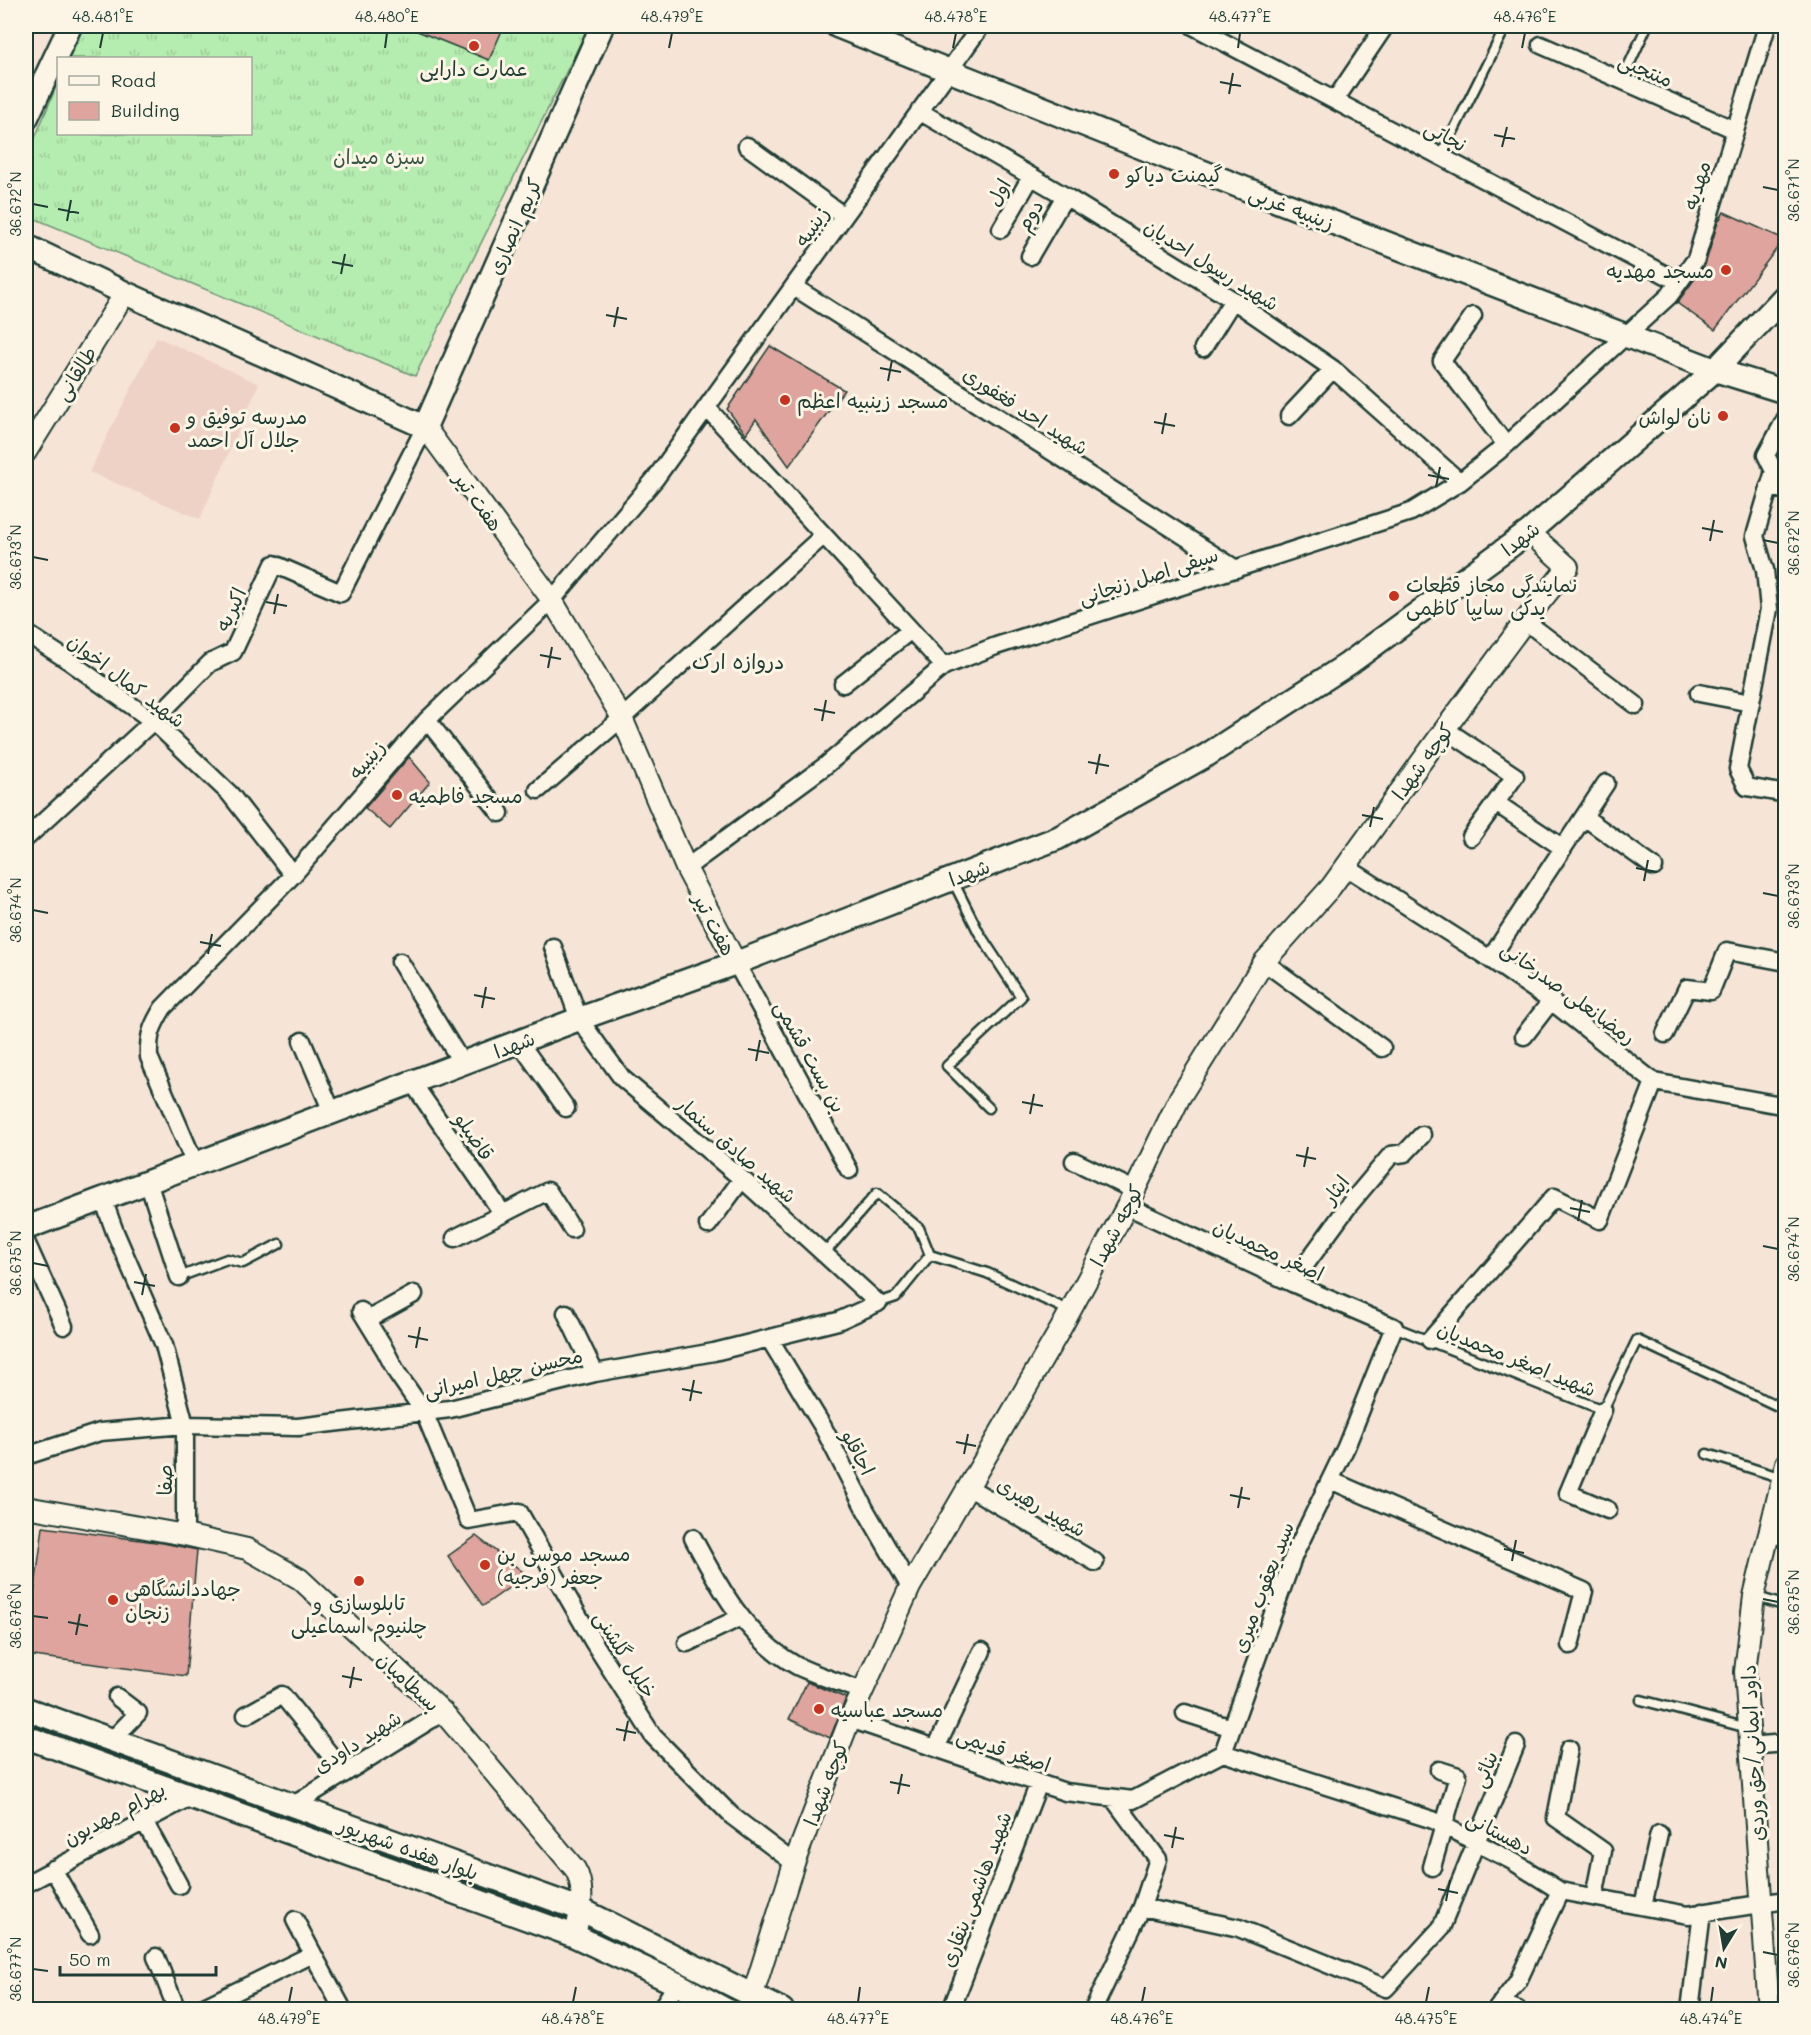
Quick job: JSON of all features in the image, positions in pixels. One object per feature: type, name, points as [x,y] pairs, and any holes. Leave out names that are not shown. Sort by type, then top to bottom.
[{"type":"main road","points":[[26,119],[70,26]]},
{"type":"main road","name":"کریم انصاری","points":[[427,422],[602,26]]},
{"type":"main road","name":"زینبیه غربی","points":[[837,26],[1257,194],[1715,369],[1785,392]]},
{"type":"main road","points":[[26,235],[427,422]]},
{"type":"main road","name":"هفت تیر","points":[[26,246],[125,293],[427,422]]},
{"type":"main road","name":"شهدا","points":[[26,1228],[579,1019],[736,963],[1058,838],[1207,755],[1348,664],[1529,532],[1715,369],[1785,295]]},
{"type":"main road","name":"بلوار هفده شهریور","points":[[26,1709],[580,1909],[782,2010]]},
{"type":"main road","name":"بلوار هفده شهریور","points":[[26,1737],[575,1936],[726,2010]]},
{"type":"street","name":"زینبیه","points":[[195,1164],[149,1057],[148,1040],[163,1008],[293,875],[427,720],[552,600],[655,479],[981,26]]},
{"type":"street","name":"نجاتی","points":[[1193,26],[1679,282]]},
{"type":"street","points":[[1335,100],[1385,26]]},
{"type":"street","name":"مهدیه","points":[[1627,335],[1669,296],[1696,259],[1767,26]]},
{"type":"street","name":"منتجبی","points":[[1541,45],[1735,130]]},
{"type":"street","name":"شهید رسول احدیان","points":[[919,111],[1065,196],[1233,300],[1333,369],[1460,482]]},
{"type":"street","points":[[747,146],[844,216]]},
{"type":"street","name":"اول","points":[[1001,229],[1031,177]]},
{"type":"street","name":"دوم","points":[[1030,256],[1065,196]]},
{"type":"street","name":"شهید احد فغفوری","points":[[794,287],[1236,568]]},
{"type":"street","name":"طالقانی","points":[[26,452],[125,293]]},
{"type":"street","points":[[1203,348],[1233,300]]},
{"type":"street","points":[[1473,316],[1442,361],[1506,445]]},
{"type":"street","name":"سیفی اصل زنجانی","points":[[686,868],[825,766],[944,666],[996,646],[1411,512],[1460,482],[1506,445],[1627,335]]},
{"type":"street","points":[[1289,416],[1333,369]]},
{"type":"street","points":[[707,408],[944,666]]},
{"type":"street","points":[[1785,418],[1766,455],[1774,471],[1777,489],[1755,537],[1766,570],[1769,609],[1738,769],[1747,787],[1785,794]]},
{"type":"street","name":"هفت تیر","points":[[427,422],[552,600],[622,718],[686,868],[736,963]]},
{"type":"street","name":"اکبریه","points":[[26,838],[153,720],[210,663],[233,652],[274,564],[341,593],[427,422]]},
{"type":"street","name":"کوچه شهدا","points":[[753,1994],[794,1863],[850,1719],[910,1587],[1070,1311],[1131,1198],[1180,1097],[1264,962],[1331,887],[1445,729],[1568,567],[1529,532]]},
{"type":"street","points":[[538,790],[622,718],[824,535]]},
{"type":"street","points":[[1525,621],[1636,705]]},
{"type":"street","points":[[843,684],[911,630]]},
{"type":"street","name":"شهید کمال اخوان","points":[[26,633],[153,720],[230,794],[293,875]]},
{"type":"street","points":[[1699,693],[1751,703]]},
{"type":"street","points":[[427,720],[500,813]]},
{"type":"street","points":[[1445,729],[1515,776],[1471,837]]},
{"type":"street","points":[[1490,959],[1606,783]]},
{"type":"street","points":[[1496,802],[1563,848]]},
{"type":"street","points":[[1584,817],[1654,867]]},
{"type":"street","name":"رمضانعلی صدرخانی","points":[[1346,867],[1551,1001],[1654,1082],[1785,1106]]},
{"type":"street","name":"شهید صادق سنمار","points":[[553,947],[579,1019],[622,1078],[742,1179],[878,1303]]},
{"type":"street","points":[[1665,1035],[1687,988],[1712,991],[1727,951],[1785,962]]},
{"type":"street","points":[[400,962],[462,1063]]},
{"type":"street","points":[[1264,962],[1382,1048]]},
{"type":"street","name":"بن بست قشمی","points":[[736,963],[849,1170]]},
{"type":"street","points":[[1524,1036],[1551,1001]]},
{"type":"street","points":[[302,1041],[332,1112]]},
{"type":"street","points":[[519,1042],[566,1108]]},
{"type":"street","name":"قاضیلو","points":[[412,1082],[503,1214]]},
{"type":"street","points":[[1430,1340],[1554,1197],[1600,1220],[1654,1082]]},
{"type":"street","name":"ایثار","points":[[1292,1283],[1349,1205],[1391,1155],[1405,1153],[1422,1135]]},
{"type":"street","name":"اصغر محمدیان","points":[[1074,1161],[1131,1198],[1292,1283],[1394,1327]]},
{"type":"street","points":[[708,1225],[742,1179]]},
{"type":"street","points":[[148,1182],[179,1277]]},
{"type":"street","points":[[455,1238],[548,1191],[572,1229]]},
{"type":"street","name":"صفا","points":[[103,1199],[114,1232],[164,1345],[185,1425],[185,1535]]},
{"type":"street","points":[[26,1242],[64,1326]]},
{"type":"street","points":[[414,1294],[364,1316],[396,1373],[424,1412]]},
{"type":"street","name":"محسن چهل امیرانی","points":[[26,1456],[100,1432],[185,1425],[298,1427],[450,1409],[595,1373],[714,1352],[838,1322],[878,1303]]},
{"type":"street","points":[[566,1313],[595,1373]]},
{"type":"street","name":"سید یعقوب میری","points":[[1223,1753],[1294,1555],[1346,1447],[1394,1327]]},
{"type":"street","name":"اجاقلو","points":[[769,1338],[823,1427],[865,1509],[910,1587]]},
{"type":"street","points":[[1603,1410],[1568,1493],[1608,1510]]},
{"type":"street","name":"خلیل گلشنی","points":[[424,1412],[469,1521],[519,1512],[594,1644],[652,1736],[732,1816],[794,1863]]},
{"type":"street","name":"داود ایمانی/حق وردی","points":[[1769,2010],[1746,1672],[1754,1596],[1777,1539],[1784,1471]]},
{"type":"street","points":[[1330,1480],[1584,1591],[1570,1645]]},
{"type":"street","name":"شهید رهبری","points":[[968,1487],[1095,1562]]},
{"type":"street","name":"بسطامیان","points":[[26,1507],[185,1535],[247,1549],[300,1579],[443,1712],[575,1869],[582,1890],[575,1936]]},
{"type":"street","points":[[693,1538],[716,1582],[750,1630],[764,1643],[798,1666],[862,1691]]},
{"type":"street","points":[[687,1643],[741,1617]]},
{"type":"street","points":[[936,1748],[982,1652]]},
{"type":"street","points":[[246,1715],[282,1695],[345,1773]]},
{"type":"street","points":[[112,1740],[138,1713],[117,1697]]},
{"type":"street","name":"شهید داودی","points":[[292,1806],[443,1712]]},
{"type":"street","points":[[1185,1713],[1232,1728]]},
{"type":"street","name":"اصغر قدیمی","points":[[850,1719],[1065,1792],[1113,1798]]},
{"type":"street","points":[[1749,1737],[1785,1743]]},
{"type":"street","name":"بنائی","points":[[1142,1907],[1239,1928],[1386,1988],[1441,1928],[1478,1843],[1516,1745]]},
{"type":"street","points":[[1569,1749],[1556,1818],[1603,1851],[1594,1897]]},
{"type":"street","points":[[1113,1798],[1133,1800],[1223,1753]]},
{"type":"street","name":"دهستانی","points":[[1223,1753],[1434,1820],[1514,1862],[1560,1891],[1688,1915],[1785,1900]]},
{"type":"street","points":[[1432,1867],[1458,1776],[1439,1770]]},
{"type":"street","name":"شهید هاشمی بنقاری","points":[[951,2010],[1039,1783]]},
{"type":"street","name":"بهرام مهدیون","points":[[26,1884],[190,1797]]},
{"type":"street","points":[[1093,2010],[1142,1907],[1158,1859],[1113,1798]]},
{"type":"street","points":[[144,1821],[179,1885]]},
{"type":"street","points":[[1643,1906],[1659,1834]]},
{"type":"street","points":[[53,1869],[90,1934]]},
{"type":"street","points":[[1518,2010],[1499,2006],[1518,1981],[1560,1891]]},
{"type":"street","points":[[1690,2010],[1702,1912]]},
{"type":"street","points":[[296,1920],[341,2006]]},
{"type":"street","points":[[198,2010],[313,1954]]},
{"type":"street","points":[[156,1957],[177,2010]]},
{"type":"street","points":[[660,2010],[677,1984]]},
{"type":"lane","points":[[1441,156],[1506,26]]},
{"type":"lane","points":[[1621,82],[1647,26]]},
{"type":"lane","points":[[952,879],[979,933],[1021,997],[947,1066],[989,1108]]},
{"type":"lane","points":[[824,1254],[877,1193],[919,1228],[930,1255]]},
{"type":"lane","points":[[179,1277],[227,1259],[243,1263],[279,1244]]},
{"type":"lane","points":[[930,1255],[987,1273],[1070,1311]]},
{"type":"lane","points":[[878,1303],[896,1297],[930,1255]]},
{"type":"lane","name":"شهید اصغر محمدیان","points":[[1394,1327],[1603,1410],[1637,1340],[1785,1410]]},
{"type":"lane","points":[[1707,1454],[1784,1471]]},
{"type":"lane","points":[[1754,1596],[1785,1606]]},
{"type":"lane","points":[[1641,1700],[1749,1737]]},
{"type":"shaded area","name":"مدرسه توفیق و جلال آل احمد","points":[[157,337],[259,384],[200,519],[89,472]]},
{"type":"green space","name":"سبزه میدان","points":[[82,26],[589,26],[415,376],[26,215],[26,160],[57,84],[57,135],[252,135],[252,57],[68,57]]},
{"type":"building","name":"عمارت دارایی","points":[[405,26],[504,26],[489,60]]},
{"type":"building","name":"مسجد مهدیه","points":[[1724,212],[1784,239],[1715,330],[1677,303],[1705,265],[1718,222]]},
{"type":"building","name":"مسجد زینبیه اعظم","points":[[770,346],[844,390],[789,466],[756,419],[746,434],[727,409]]},
{"type":"building","name":"مسجد فاطمیه","points":[[409,757],[430,782],[390,829],[365,808]]},
{"type":"building","name":"جهاددانشگاهی زنجان","points":[[43,1527],[163,1543],[197,1550],[186,1676],[26,1655]]},
{"type":"building","name":"مسجد موسی بن جعفر (فرجیه)","points":[[476,1536],[527,1575],[483,1606],[448,1556]]},
{"type":"building","name":"مسجد عباسیه","points":[[807,1682],[846,1698],[830,1738],[789,1719]]},
{"type":"place","name":"عمارت دارایی","points":[[474,46]]},
{"type":"place","name":"گیمنت دیاکو","points":[[1114,174]]},
{"type":"place","name":"مسجد مهدیه","points":[[1726,270]]},
{"type":"place","name":"مسجد زینبیه اعظم","points":[[785,400]]},
{"type":"place","name":"نان لواش","points":[[1723,416]]},
{"type":"place","name":"مدرسه توفیق و جلال آل احمد","points":[[175,428]]},
{"type":"place","name":"نمایندگی مجاز قطعات یدکی سایپا کاظمی","points":[[1394,596]]},
{"type":"place","name":"مسجد فاطمیه","points":[[397,795]]},
{"type":"place","name":"مسجد موسی بن جعفر (فرجیه)","points":[[485,1565]]},
{"type":"place","name":"تابلوسازی و چلنیوم اسماعیلی","points":[[359,1581]]},
{"type":"place","name":"جهاددانشگاهی زنجان","points":[[113,1600]]},
{"type":"place","name":"مسجد عباسیه","points":[[819,1709]]},
{"type":"district","name":"دروازه ارک","points":[[738,660]]}]
